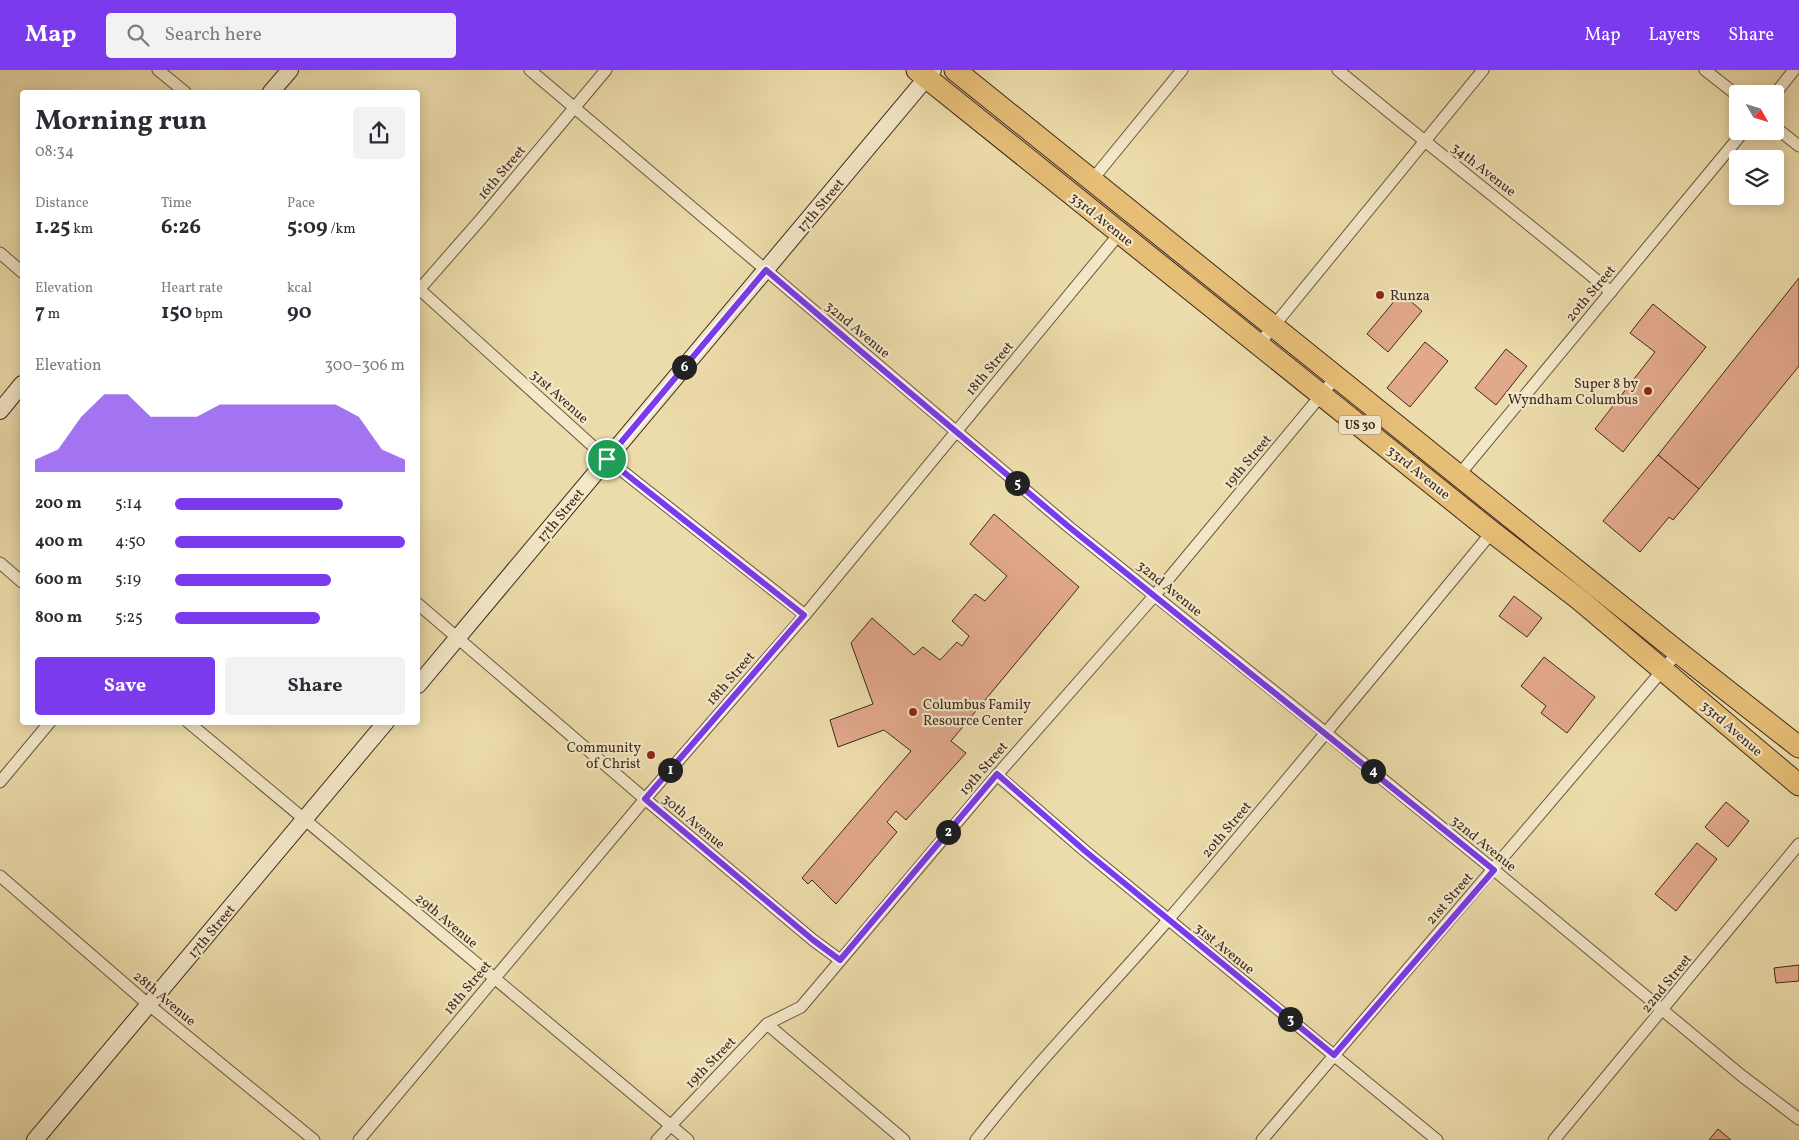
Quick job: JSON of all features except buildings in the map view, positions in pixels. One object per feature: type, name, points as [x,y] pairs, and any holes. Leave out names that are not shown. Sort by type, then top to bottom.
[{"type":"highway","name":"33rd Avenue","points":[[955,70],[1678,652],[1799,747]]},
{"type":"highway","name":"33rd Avenue","points":[[926,73],[1120,233],[1492,532],[1580,600],[1799,786]]},
{"type":"main road","points":[[273,90],[290,70]]},
{"type":"main road","name":"17th Street","points":[[420,683],[766,270],[926,73]]},
{"type":"main road","points":[[0,411],[20,386]]},
{"type":"main road","name":"17th Street","points":[[35,1140],[383,725]]},
{"type":"street","points":[[158,70],[183,90]]},
{"type":"street","name":"32nd Avenue","points":[[530,70],[1069,527],[1326,733],[1742,1076],[1799,1120]]},
{"type":"street","name":"16th Street","points":[[420,287],[481,219],[606,70]]},
{"type":"street","points":[[1092,180],[1182,70]]},
{"type":"street","name":"34th Avenue","points":[[1338,70],[1425,143],[1522,218],[1611,292]]},
{"type":"street","points":[[1259,344],[1483,70]]},
{"type":"street","points":[[1705,70],[1729,89]]},
{"type":"street","points":[[1782,85],[1794,70]]},
{"type":"street","points":[[1784,134],[1799,146]]},
{"type":"street","name":"20th Street","points":[[1459,475],[1737,140]]},
{"type":"street","name":"18th Street","points":[[359,1140],[645,799],[804,615],[1120,233]]},
{"type":"street","points":[[0,254],[20,270]]},
{"type":"street","name":"31st Avenue","points":[[420,291],[607,459],[804,615]]},
{"type":"street","name":"19th Street","points":[[657,1140],[767,1024],[801,1007],[997,774],[1155,595],[1336,376]]},
{"type":"street","name":"20th Street","points":[[976,1140],[1003,1105],[1168,920],[1492,532]]},
{"type":"street","points":[[0,563],[20,580]]},
{"type":"street","name":"30th Avenue","points":[[420,606],[645,799],[813,940],[840,960]]},
{"type":"street","name":"21st Street","points":[[1262,1140],[1678,652]]},
{"type":"street","points":[[0,782],[48,725]]},
{"type":"street","name":"29th Avenue","points":[[192,725],[688,1140]]},
{"type":"street","name":"31st Avenue","points":[[997,774],[1085,851],[1437,1140]]},
{"type":"street","name":"22nd Street","points":[[1554,1140],[1799,844]]},
{"type":"street","name":"28th Avenue","points":[[0,876],[149,1005],[314,1140]]},
{"type":"street","points":[[767,1024],[904,1140]]},
{"type":"place","name":"Runza","points":[[1380,295]]},
{"type":"place","name":"Super 8 by Wyndham Columbus","points":[[1648,391]]},
{"type":"place","name":"Columbus Family Resource Center","points":[[913,712]]},
{"type":"place","name":"Community of Christ","points":[[651,755]]},
{"type":"route","points":[[766,270],[1069,527],[1494,870],[1334,1055],[1085,851],[997,774],[840,960],[813,940],[645,799],[804,615],[607,459],[766,270]]}]
